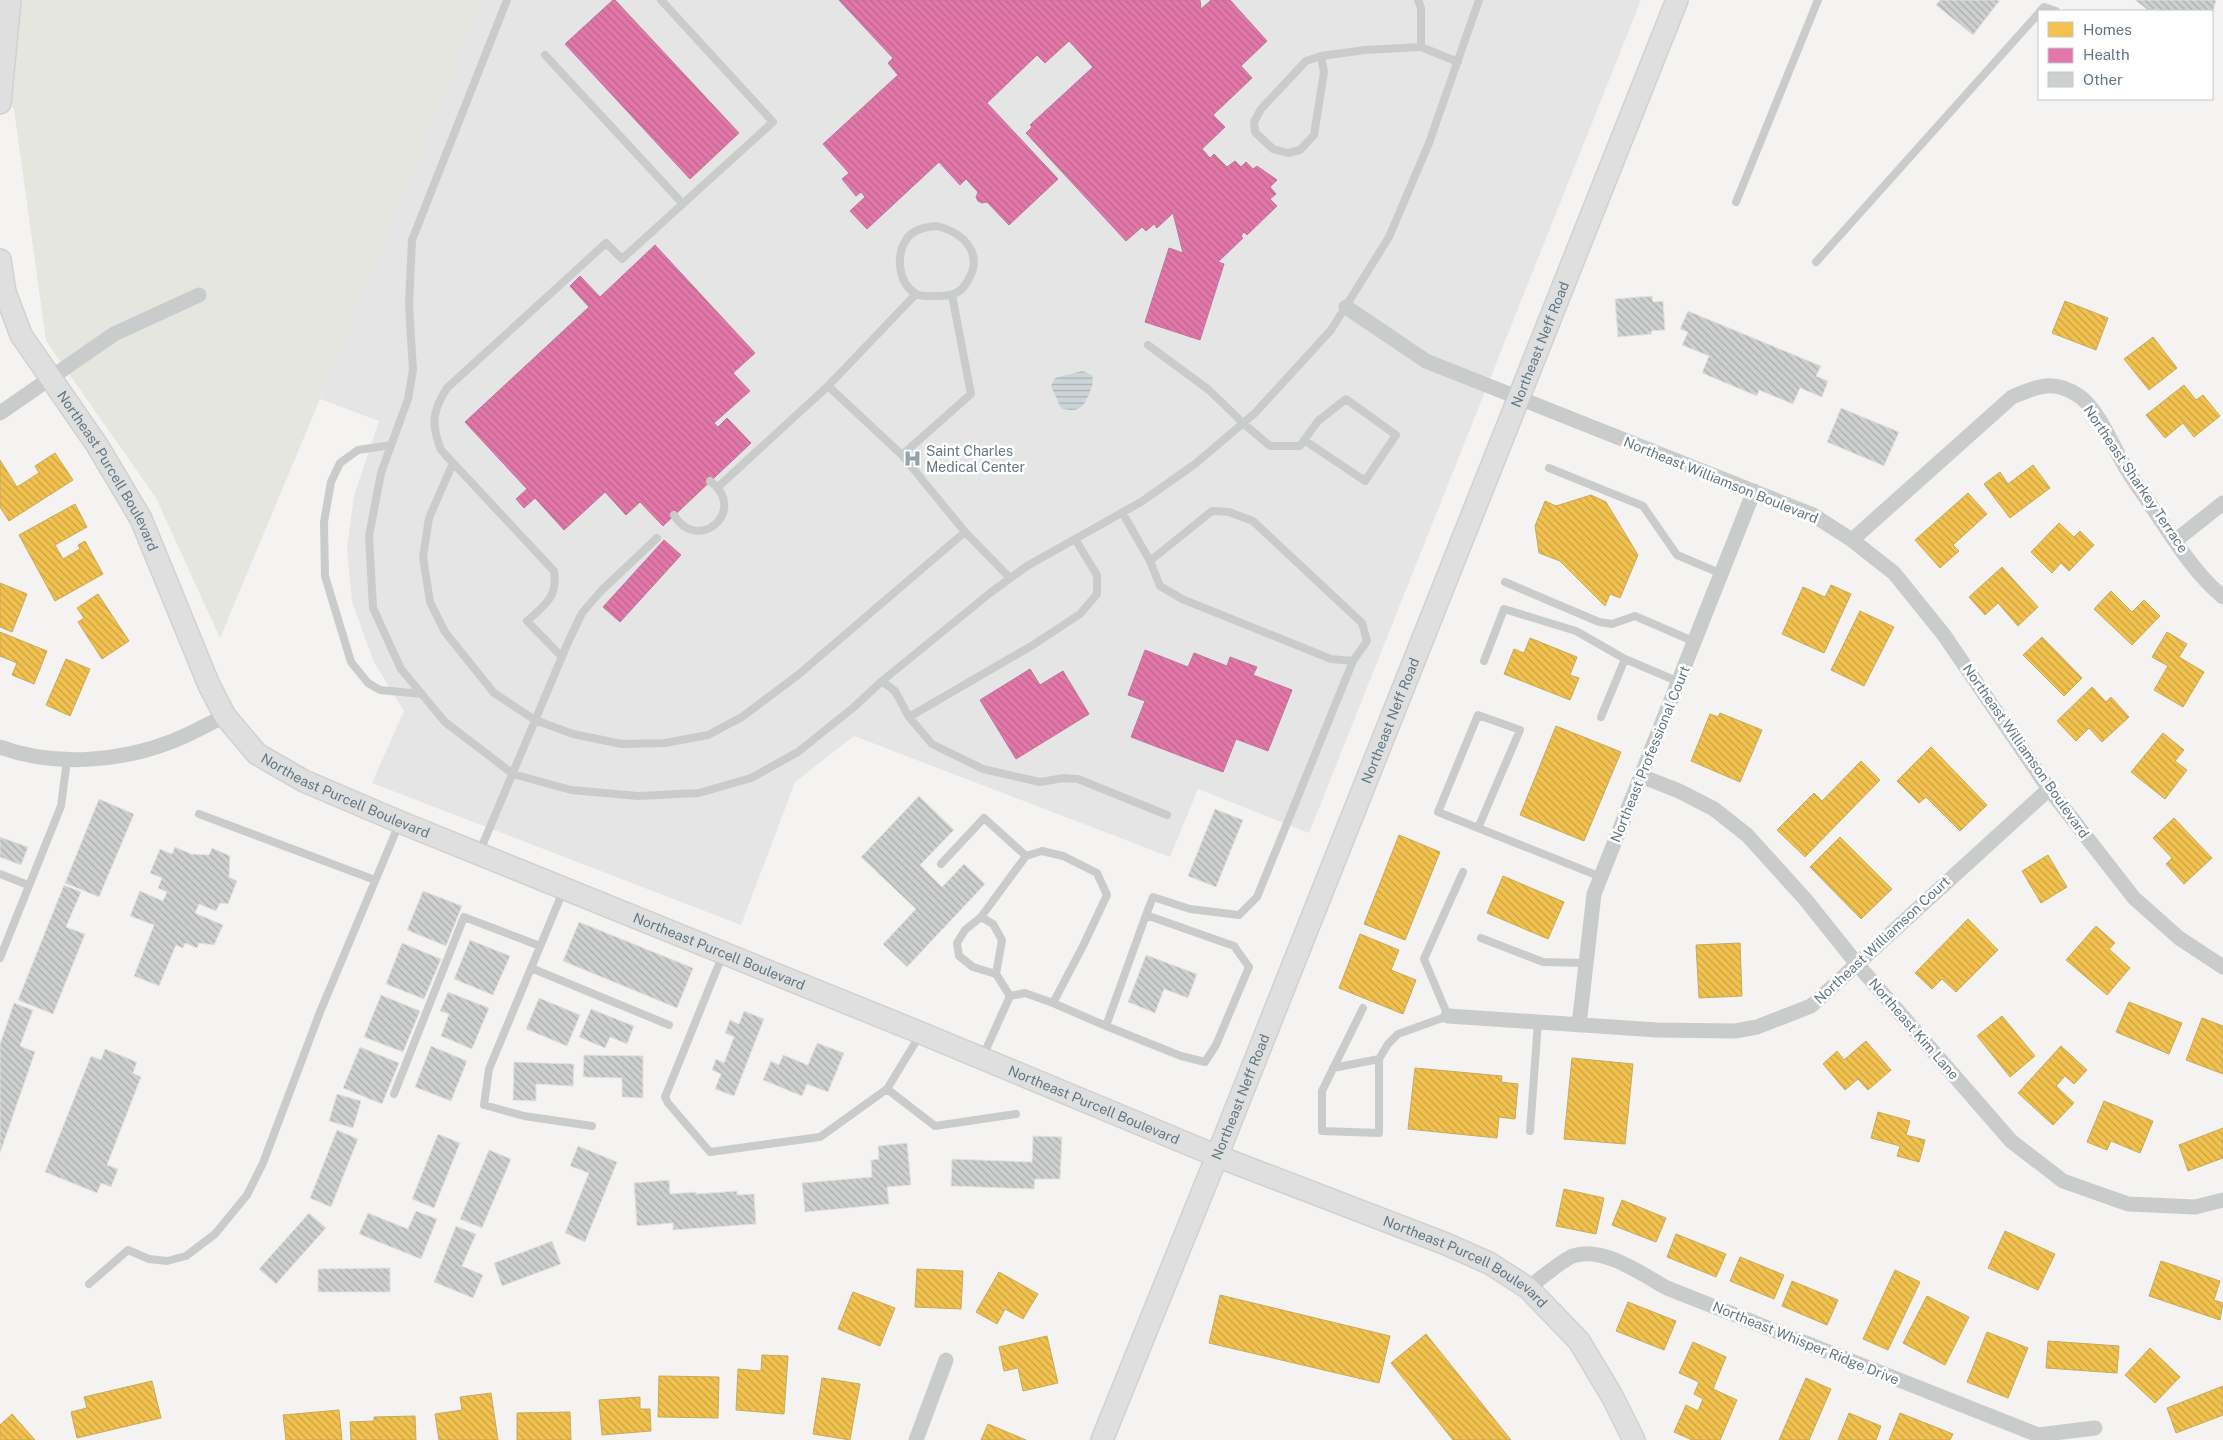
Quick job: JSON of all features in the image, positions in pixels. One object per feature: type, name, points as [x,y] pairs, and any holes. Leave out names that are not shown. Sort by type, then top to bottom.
[{"type":"street","points":[[0,103],[10,0]]},
{"type":"street","name":"Northeast Neff Road","points":[[1102,1440],[1677,0]]},
{"type":"street","name":"Northeast Purcell Boulevard","points":[[0,260],[5,292],[21,335],[97,444],[141,519],[209,684],[225,716],[258,754],[304,781],[400,822],[921,1033],[1217,1156],[1446,1244],[1489,1263],[1528,1288],[1579,1341],[1612,1396],[1634,1440]]},
{"type":"street","points":[[0,413],[114,334],[199,296]]},
{"type":"street","name":"Northeast Williamson Boulevard","points":[[1346,306],[1426,361],[1812,515],[1852,540],[1894,573],[1944,635],[2049,789],[2134,898],[2179,938],[2223,967]]},
{"type":"street","name":"Northeast Sharkey Terrace","points":[[1852,540],[2012,397],[2035,387],[2054,385],[2080,396],[2102,424],[2124,464],[2175,541],[2213,589],[2223,597]]},
{"type":"street","name":"Northeast Professional Court","points":[[1579,1025],[1594,894],[1754,491]]},
{"type":"street","points":[[2175,541],[2223,502]]},
{"type":"street","points":[[0,747],[16,753],[67,760],[119,756],[172,741],[225,716]]},
{"type":"street","name":"Northeast Kim Lane","points":[[1641,776],[1678,791],[1714,809],[1746,835],[1805,899],[1857,964],[2011,1141],[2063,1181],[2128,1204],[2195,1207],[2223,1200]]},
{"type":"street","name":"Northeast Williamson Court","points":[[1448,1016],[1657,1030],[1734,1031],[1757,1027],[1811,1006],[2049,789]]},
{"type":"street","name":"Northeast Whisper Ridge Drive","points":[[1528,1288],[1573,1256],[1594,1254],[1616,1260],[1667,1288],[2038,1435],[2095,1428]]},
{"type":"street","points":[[916,1440],[946,1360]]},
{"type":"lane","points":[[507,0],[412,240],[409,304],[413,370],[408,399],[381,473],[368,536],[373,608],[402,669],[445,722],[513,774],[571,790],[638,796],[699,793],[751,778],[798,752],[854,707],[882,681],[1010,578],[1027,566],[1141,502],[1195,464],[1256,413],[1331,330],[1388,237],[1429,143],[1480,0]]},
{"type":"lane","points":[[562,657],[527,621],[549,600],[556,585],[554,571],[441,450],[434,435],[434,418],[438,402],[447,388],[606,243],[622,259],[773,122],[661,0]]},
{"type":"lane","points":[[1418,0],[1421,8],[1422,47]]},
{"type":"lane","points":[[1736,202],[1818,0]]},
{"type":"lane","points":[[2042,10],[2044,7],[2053,10]]},
{"type":"lane","points":[[1816,262],[2038,14]]},
{"type":"lane","points":[[1322,56],[1324,72],[1314,135],[1300,150],[1288,153],[1274,149],[1255,132],[1254,122],[1260,109],[1306,60],[1322,56],[1365,50],[1422,47],[1458,62]]},
{"type":"lane","points":[[544,55],[683,204]]},
{"type":"lane","points":[[937,226],[954,231],[966,241],[973,254],[973,266],[970,277],[962,290],[952,294],[928,296],[916,294],[904,281],[899,266],[902,247],[910,236],[923,228],[937,226]]},
{"type":"lane","points":[[718,487],[828,386],[916,294]]},
{"type":"lane","points":[[902,455],[971,394],[952,294]]},
{"type":"lane","points":[[1148,345],[1209,390],[1270,446],[1300,446],[1304,440],[1318,421],[1346,400],[1396,435],[1365,482],[1304,440]]},
{"type":"lane","points":[[828,386],[902,455],[965,532],[1010,578]]},
{"type":"lane","points":[[391,445],[358,450],[340,463],[331,482],[324,522],[325,576],[351,662],[368,683],[380,690],[422,694]]},
{"type":"lane","points":[[453,463],[430,518],[423,557],[430,602],[444,632],[494,693],[535,720],[573,734],[622,744],[665,743],[708,735],[742,717],[798,675],[965,532]]},
{"type":"lane","points":[[1549,468],[1643,506],[1677,556],[1722,574]]},
{"type":"lane","points":[[674,515],[678,523],[686,529],[696,532],[707,530],[716,525],[722,516],[725,506],[723,496],[718,487],[710,481]]},
{"type":"lane","points":[[1106,1026],[1153,897],[1190,909],[1239,915],[1257,896],[1353,661],[1366,641],[1362,623],[1253,521],[1229,512],[1212,511],[1150,561]]},
{"type":"lane","points":[[1122,512],[1150,561],[1160,586],[1182,599],[1331,658],[1353,661]]},
{"type":"lane","points":[[479,853],[582,614],[601,591],[657,538]]},
{"type":"lane","points":[[909,717],[1033,645],[1080,614],[1098,594],[1097,575],[1075,539]]},
{"type":"lane","points":[[1505,582],[1599,622],[1612,624],[1635,616],[1695,642]]},
{"type":"lane","points":[[1484,661],[1504,610],[1576,632],[1625,659],[1679,682]]},
{"type":"lane","points":[[1601,717],[1625,659]]},
{"type":"lane","points":[[882,681],[895,691],[909,717],[932,744],[983,768],[1040,782],[1064,778],[1078,779],[1167,815]]},
{"type":"lane","points":[[1478,828],[1520,730],[1478,715],[1438,812],[1478,828],[1601,877]]},
{"type":"lane","points":[[0,958],[61,806],[67,760]]},
{"type":"lane","points":[[199,814],[375,880]]},
{"type":"lane","points":[[941,864],[984,818],[1026,856]]},
{"type":"lane","points":[[89,1284],[128,1250],[149,1259],[167,1261],[186,1256],[215,1234],[247,1195],[263,1163],[320,1012],[400,822]]},
{"type":"lane","points":[[1010,996],[996,974],[973,967],[960,956],[957,942],[965,930],[981,917],[1026,856],[1042,851],[1063,856],[1097,873],[1107,895],[1053,1003]]},
{"type":"lane","points":[[1363,1008],[1322,1090],[1322,1131],[1379,1133],[1379,1059],[1388,1044],[1398,1034],[1448,1016],[1424,959],[1463,872]]},
{"type":"lane","points":[[0,874],[28,885]]},
{"type":"lane","points":[[564,889],[489,1069],[484,1105],[559,1123],[592,1126]]},
{"type":"lane","points":[[1010,996],[1025,993],[1181,1056],[1205,1062],[1216,1045],[1249,966],[1234,946],[1146,915]]},
{"type":"lane","points":[[394,1094],[464,917],[540,946]]},
{"type":"lane","points":[[981,917],[993,924],[1002,940],[996,974]]},
{"type":"lane","points":[[1481,938],[1543,962],[1586,963]]},
{"type":"lane","points":[[723,954],[665,1097],[710,1152],[820,1137],[887,1089],[921,1033]]},
{"type":"lane","points":[[530,968],[668,1025]]},
{"type":"lane","points":[[982,1058],[1010,996]]},
{"type":"lane","points":[[1530,1131],[1538,1022]]},
{"type":"lane","points":[[1334,1068],[1379,1059]]},
{"type":"lane","points":[[887,1089],[935,1126],[1016,1114]]},
{"type":"shaded area","points":[[0,0],[482,0],[320,399],[220,638],[156,498],[46,341],[14,109],[0,87]]},
{"type":"shaded area","name":"Saint Charles Medical Center","points":[[481,0],[1641,0],[1309,833],[1198,789],[1170,857],[854,736],[795,782],[741,925],[372,783],[404,711],[374,662],[352,602],[347,549],[354,496],[379,421],[320,399]]},
{"type":"shaded area","points":[[1082,371],[1092,375],[1093,378],[1087,399],[1082,406],[1075,410],[1061,408],[1051,386],[1055,378]]},
{"type":"building: Homes","points":[[2065,301],[2108,318],[2096,350],[2052,333]]},
{"type":"building: Homes","points":[[2153,337],[2177,368],[2149,390],[2124,359]]},
{"type":"building: Homes","points":[[2184,385],[2196,400],[2203,395],[2220,416],[2194,437],[2183,423],[2165,438],[2146,415]]},
{"type":"building: Homes","points":[[55,453],[73,480],[9,521],[0,507],[0,460],[17,487],[39,473],[35,466]]},
{"type":"building: Homes","points":[[2033,465],[2050,488],[2010,518],[1984,484],[2000,472],[2008,484]]},
{"type":"building: Homes","points":[[1968,493],[1987,514],[1953,545],[1959,551],[1940,568],[1915,540]]},
{"type":"building: Homes","points":[[1591,495],[1606,502],[1638,555],[1620,598],[1610,594],[1605,606],[1560,561],[1539,553],[1535,526],[1545,501],[1556,506]]},
{"type":"building: Homes","points":[[75,504],[87,527],[55,545],[63,559],[80,549],[78,545],[85,541],[103,574],[55,601],[19,535]]},
{"type":"building: Homes","points":[[2059,523],[2074,537],[2080,531],[2094,545],[2069,571],[2061,563],[2052,573],[2031,552]]},
{"type":"building: Homes","points":[[2002,567],[2038,607],[2018,626],[1998,603],[1985,615],[1969,597]]},
{"type":"building: Homes","points":[[0,583],[27,594],[12,632],[0,627]]},
{"type":"building: Homes","points":[[1831,585],[1851,594],[1824,653],[1782,634],[1803,587],[1825,597]]},
{"type":"building: Homes","points":[[2111,591],[2132,612],[2144,600],[2160,616],[2132,645],[2094,609]]},
{"type":"building: Homes","points":[[98,594],[129,641],[102,659],[78,622],[84,618],[77,608]]},
{"type":"building: Homes","points":[[1860,611],[1894,627],[1864,686],[1831,670]]},
{"type":"building: Homes","points":[[0,632],[47,651],[34,684],[12,675],[17,663],[0,656]]},
{"type":"building: Homes","points":[[2167,632],[2187,644],[2179,657],[2204,672],[2183,707],[2154,690],[2168,666],[2152,657]]},
{"type":"building: Homes","points":[[2042,637],[2082,678],[2064,696],[2023,655]]},
{"type":"building: Homes","points":[[1530,638],[1577,657],[1570,675],[1579,678],[1570,700],[1504,674],[1514,649],[1524,653]]},
{"type":"building: Homes","points":[[66,659],[90,669],[70,716],[46,705]]},
{"type":"building: Homes","points":[[2092,687],[2106,702],[2111,697],[2129,717],[2102,742],[2089,728],[2076,741],[2057,721]]},
{"type":"building: Homes","points":[[1720,713],[1762,730],[1740,782],[1691,761],[1710,714],[1718,717]]},
{"type":"building: Homes","points":[[1556,726],[1621,752],[1584,841],[1520,815]]},
{"type":"building: Homes","points":[[2163,733],[2184,750],[2175,761],[2187,770],[2165,799],[2131,772]]},
{"type":"building: Homes","points":[[1931,747],[1987,805],[1960,831],[1926,797],[1919,803],[1897,781]]},
{"type":"building: Homes","points":[[1861,761],[1880,780],[1805,857],[1777,830],[1814,793],[1822,801]]},
{"type":"building: Homes","points":[[2174,818],[2212,858],[2184,884],[2166,864],[2172,858],[2153,838]]},
{"type":"building: Homes","points":[[1399,835],[1440,852],[1405,940],[1364,924]]},
{"type":"building: Homes","points":[[1840,837],[1892,889],[1861,919],[1810,867]]},
{"type":"building: Homes","points":[[2048,855],[2067,887],[2041,903],[2022,871]]},
{"type":"building: Homes","points":[[1503,876],[1564,902],[1548,939],[1487,913]]},
{"type":"building: Homes","points":[[1968,919],[1998,950],[1956,992],[1942,979],[1932,989],[1915,973]]},
{"type":"building: Homes","points":[[2096,926],[2115,943],[2109,949],[2130,968],[2107,995],[2066,960]]},
{"type":"building: Homes","points":[[1360,934],[1399,950],[1391,970],[1416,980],[1403,1014],[1339,988]]},
{"type":"building: Homes","points":[[1740,943],[1742,996],[1699,998],[1696,945]]},
{"type":"building: Homes","points":[[2129,1002],[2182,1023],[2169,1054],[2116,1032]]},
{"type":"building: Homes","points":[[2002,1016],[2035,1056],[2010,1077],[1977,1036]]},
{"type":"building: Homes","points":[[2202,1018],[2223,1026],[2223,1074],[2186,1060]]},
{"type":"building: Homes","points":[[1866,1041],[1891,1070],[1868,1090],[1858,1079],[1845,1090],[1823,1064],[1837,1051],[1844,1060]]},
{"type":"building: Homes","points":[[2061,1046],[2087,1070],[2074,1084],[2065,1076],[2056,1086],[2074,1103],[2053,1125],[2018,1093]]},
{"type":"building: Homes","points":[[1572,1058],[1633,1064],[1625,1144],[1564,1139]]},
{"type":"building: Homes","points":[[1415,1068],[1502,1076],[1501,1082],[1518,1084],[1515,1119],[1499,1117],[1497,1138],[1408,1129]]},
{"type":"building: Homes","points":[[2104,1101],[2153,1121],[2140,1153],[2111,1141],[2107,1150],[2087,1142]]},
{"type":"building: Homes","points":[[1878,1112],[1910,1121],[1906,1135],[1925,1140],[1919,1162],[1897,1156],[1900,1146],[1871,1138]]},
{"type":"building: Homes","points":[[2223,1128],[2223,1158],[2188,1171],[2179,1145]]},
{"type":"building: Homes","points":[[1564,1189],[1604,1198],[1596,1234],[1556,1226]]},
{"type":"building: Homes","points":[[1622,1200],[1666,1218],[1656,1242],[1612,1225]]},
{"type":"building: Homes","points":[[2005,1231],[2055,1254],[2038,1290],[1988,1268]]},
{"type":"building: Homes","points":[[1676,1234],[1726,1254],[1716,1277],[1667,1257]]},
{"type":"building: Homes","points":[[1740,1257],[1784,1275],[1774,1299],[1730,1281]]},
{"type":"building: Homes","points":[[2161,1261],[2220,1281],[2214,1300],[2223,1303],[2220,1320],[2149,1296]]},
{"type":"building: Homes","points":[[917,1269],[963,1271],[961,1309],[915,1307]]},
{"type":"building: Homes","points":[[1895,1270],[1920,1282],[1888,1350],[1863,1339]]},
{"type":"building: Homes","points":[[999,1272],[1038,1294],[1023,1319],[1005,1309],[997,1324],[976,1312]]},
{"type":"building: Homes","points":[[1792,1281],[1838,1300],[1827,1325],[1782,1306]]},
{"type":"building: Homes","points":[[853,1292],[895,1308],[880,1346],[838,1329]]},
{"type":"building: Homes","points":[[1220,1295],[1390,1336],[1379,1383],[1209,1343]]},
{"type":"building: Homes","points":[[1927,1296],[1969,1317],[1945,1365],[1903,1343]]},
{"type":"building: Homes","points":[[1628,1302],[1676,1321],[1664,1350],[1616,1331]]},
{"type":"building: Homes","points":[[1987,1332],[2028,1348],[2008,1398],[1967,1382]]},
{"type":"building: Homes","points":[[1426,1334],[1511,1440],[1453,1440],[1391,1363]]},
{"type":"building: Homes","points":[[1047,1336],[1058,1383],[1023,1391],[1018,1368],[1004,1371],[999,1347]]},
{"type":"building: Homes","points":[[2048,1341],[2119,1346],[2117,1373],[2046,1368]]},
{"type":"building: Homes","points":[[1693,1342],[1726,1357],[1713,1389],[1737,1400],[1720,1440],[1692,1440],[1674,1432],[1686,1405],[1698,1411],[1703,1399],[1694,1394],[1699,1382],[1679,1373]]},
{"type":"building: Homes","points":[[2150,1348],[2180,1377],[2155,1403],[2125,1375]]},
{"type":"building: Homes","points":[[762,1355],[788,1356],[784,1414],[736,1410],[738,1369],[761,1371]]},
{"type":"building: Homes","points":[[659,1376],[719,1377],[718,1418],[658,1417]]},
{"type":"building: Homes","points":[[822,1378],[860,1384],[850,1440],[813,1434]]},
{"type":"building: Homes","points":[[1806,1378],[1831,1389],[1809,1440],[1779,1440]]},
{"type":"building: Homes","points":[[152,1381],[161,1418],[77,1438],[71,1412],[87,1408],[84,1397]]},
{"type":"building: Homes","points":[[2223,1386],[2223,1415],[2176,1433],[2167,1408]]},
{"type":"building: Homes","points":[[491,1393],[498,1440],[439,1440],[435,1414],[462,1410],[460,1397]]},
{"type":"building: Homes","points":[[640,1397],[640,1409],[650,1409],[651,1431],[602,1435],[599,1400]]},
{"type":"building: Homes","points":[[339,1410],[342,1440],[286,1440],[283,1415]]},
{"type":"building: Homes","points":[[570,1412],[571,1440],[517,1440],[517,1413]]},
{"type":"building: Homes","points":[[1849,1413],[1881,1426],[1876,1440],[1838,1440]]},
{"type":"building: Homes","points":[[1900,1413],[1953,1434],[1950,1440],[1889,1440]]},
{"type":"building: Homes","points":[[12,1414],[35,1440],[0,1440],[0,1425]]},
{"type":"building: Homes","points":[[415,1416],[416,1440],[351,1440],[350,1422],[374,1421],[374,1417]]},
{"type":"building: Homes","points":[[988,1424],[1026,1440],[981,1440]]},
{"type":"building: Health","points":[[613,0],[739,133],[690,179],[565,44]]},
{"type":"building: Health","points":[[839,0],[1200,0],[1201,9],[1211,0],[1230,0],[1267,41],[1241,66],[1252,78],[1213,115],[1225,127],[1202,149],[1210,158],[1214,154],[1227,167],[1235,161],[1241,167],[1246,162],[1253,169],[1257,166],[1277,180],[1270,187],[1276,194],[1270,199],[1277,206],[1247,235],[1244,232],[1241,236],[1243,238],[1218,262],[1224,264],[1200,340],[1145,322],[1169,248],[1183,253],[1173,213],[1157,228],[1154,224],[1146,231],[1142,227],[1126,241],[1026,133],[1032,127],[1030,125],[1093,67],[1069,41],[1045,63],[1037,55],[987,103],[1058,179],[1009,225],[987,202],[982,203],[978,201],[976,197],[978,192],[966,179],[960,185],[939,162],[867,229],[850,211],[865,197],[861,192],[856,196],[842,179],[849,173],[823,144],[898,75],[888,63],[893,58]]},
{"type":"building: Health","points":[[655,245],[755,353],[733,373],[750,391],[714,423],[718,427],[727,418],[751,443],[663,526],[640,502],[626,515],[605,492],[564,530],[535,498],[524,508],[516,499],[527,489],[465,422],[589,307],[570,286],[580,276],[600,297]]},
{"type":"building: Health","points":[[664,540],[681,555],[620,622],[603,607]]},
{"type":"building: Health","points":[[1145,650],[1188,667],[1194,653],[1227,666],[1230,657],[1257,667],[1253,675],[1292,690],[1268,751],[1236,739],[1223,772],[1131,737],[1145,701],[1128,695]]},
{"type":"building: Health","points":[[1030,669],[1040,685],[1063,671],[1089,714],[1016,759],[980,700]]},
{"type":"building: Other","points":[[1940,0],[2000,0],[1973,35],[1936,5]]},
{"type":"building: Other","points":[[2135,0],[2216,0],[2213,12],[2213,10],[2148,10]]},
{"type":"building: Other","points":[[1652,296],[1653,302],[1663,301],[1665,330],[1651,331],[1652,334],[1618,337],[1615,299]]},
{"type":"building: Other","points":[[1688,311],[1821,366],[1816,376],[1828,381],[1822,397],[1800,388],[1793,404],[1759,390],[1757,396],[1702,373],[1709,356],[1682,345],[1688,332],[1680,329]]},
{"type":"building: Other","points":[[1841,408],[1899,432],[1884,466],[1827,442]]},
{"type":"building: Other","points":[[919,796],[954,830],[920,865],[942,887],[964,864],[985,884],[907,967],[883,944],[916,909],[861,857]]},
{"type":"building: Other","points":[[99,799],[134,814],[99,897],[65,883]]},
{"type":"building: Other","points":[[1215,809],[1243,820],[1216,887],[1188,876]]},
{"type":"building: Other","points":[[0,837],[28,847],[21,865],[0,857]]},
{"type":"building: Other","points":[[175,847],[191,854],[209,855],[212,848],[230,856],[229,877],[237,881],[228,904],[220,903],[216,911],[199,904],[195,913],[223,925],[214,945],[199,943],[197,948],[185,943],[183,948],[176,945],[159,986],[134,976],[154,925],[130,916],[140,891],[163,901],[167,892],[158,888],[162,878],[150,873],[160,849],[172,854]]},
{"type":"building: Other","points":[[64,885],[81,892],[66,927],[85,934],[53,1014],[18,1000]]},
{"type":"building: Other","points":[[423,891],[462,906],[446,946],[407,930]]},
{"type":"building: Other","points":[[579,922],[693,968],[677,1008],[563,961]]},
{"type":"building: Other","points":[[470,940],[510,956],[493,995],[454,979]]},
{"type":"building: Other","points":[[402,943],[441,959],[424,999],[386,984]]},
{"type":"building: Other","points":[[1146,955],[1197,974],[1188,998],[1164,989],[1155,1013],[1128,1002]]},
{"type":"building: Other","points":[[448,992],[489,1008],[472,1049],[441,1036],[449,1014],[440,1011]]},
{"type":"building: Other","points":[[381,995],[420,1011],[403,1052],[364,1037]]},
{"type":"building: Other","points":[[539,998],[580,1015],[567,1046],[526,1029]]},
{"type":"building: Other","points":[[14,1003],[33,1010],[20,1046],[35,1052],[0,1153],[0,1044]]},
{"type":"building: Other","points":[[591,1009],[634,1026],[627,1044],[610,1037],[605,1048],[579,1037]]},
{"type":"building: Other","points":[[744,1011],[764,1019],[734,1096],[715,1089],[721,1074],[712,1070],[716,1059],[724,1063],[734,1037],[725,1033],[730,1020],[739,1024]]},
{"type":"building: Other","points":[[817,1043],[844,1053],[828,1092],[807,1084],[802,1096],[763,1080],[771,1061],[779,1065],[783,1055],[808,1065]]},
{"type":"building: Other","points":[[431,1046],[467,1061],[451,1101],[415,1087]]},
{"type":"building: Other","points":[[360,1047],[399,1063],[382,1104],[343,1088]]},
{"type":"building: Other","points":[[105,1049],[137,1062],[133,1073],[141,1077],[107,1165],[118,1169],[111,1187],[101,1183],[97,1193],[45,1172],[91,1056],[101,1060]]},
{"type":"building: Other","points":[[584,1055],[643,1056],[643,1098],[622,1097],[622,1078],[583,1077]]},
{"type":"building: Other","points":[[514,1062],[574,1064],[573,1086],[536,1084],[536,1101],[513,1100]]},
{"type":"building: Other","points":[[337,1094],[361,1101],[353,1128],[329,1121]]},
{"type":"building: Other","points":[[337,1130],[358,1139],[331,1207],[310,1198]]},
{"type":"building: Other","points":[[438,1134],[460,1143],[434,1208],[412,1199]]},
{"type":"building: Other","points":[[1033,1136],[1062,1137],[1060,1179],[1035,1179],[1034,1189],[951,1186],[952,1159],[1032,1162]]},
{"type":"building: Other","points":[[907,1143],[911,1185],[887,1187],[889,1204],[805,1212],[802,1183],[872,1177],[871,1160],[879,1159],[878,1146]]},
{"type":"building: Other","points":[[578,1146],[617,1162],[585,1242],[565,1233],[589,1173],[570,1166]]},
{"type":"building: Other","points":[[489,1150],[511,1159],[482,1228],[460,1219]]},
{"type":"building: Other","points":[[669,1180],[670,1194],[737,1191],[737,1195],[754,1194],[756,1224],[673,1230],[673,1223],[637,1226],[634,1183]]},
{"type":"building: Other","points":[[416,1211],[437,1219],[421,1259],[359,1234],[368,1213],[408,1229]]},
{"type":"building: Other","points":[[309,1213],[326,1228],[276,1284],[259,1269]]},
{"type":"building: Other","points":[[456,1226],[476,1234],[462,1266],[483,1275],[473,1298],[434,1282]]},
{"type":"building: Other","points":[[552,1241],[561,1264],[502,1286],[494,1263]]},
{"type":"building: Other","points":[[390,1268],[390,1292],[318,1292],[318,1269]]},
{"type":"place","name":"Saint Charles Medical Center","points":[[912,459]]}]
